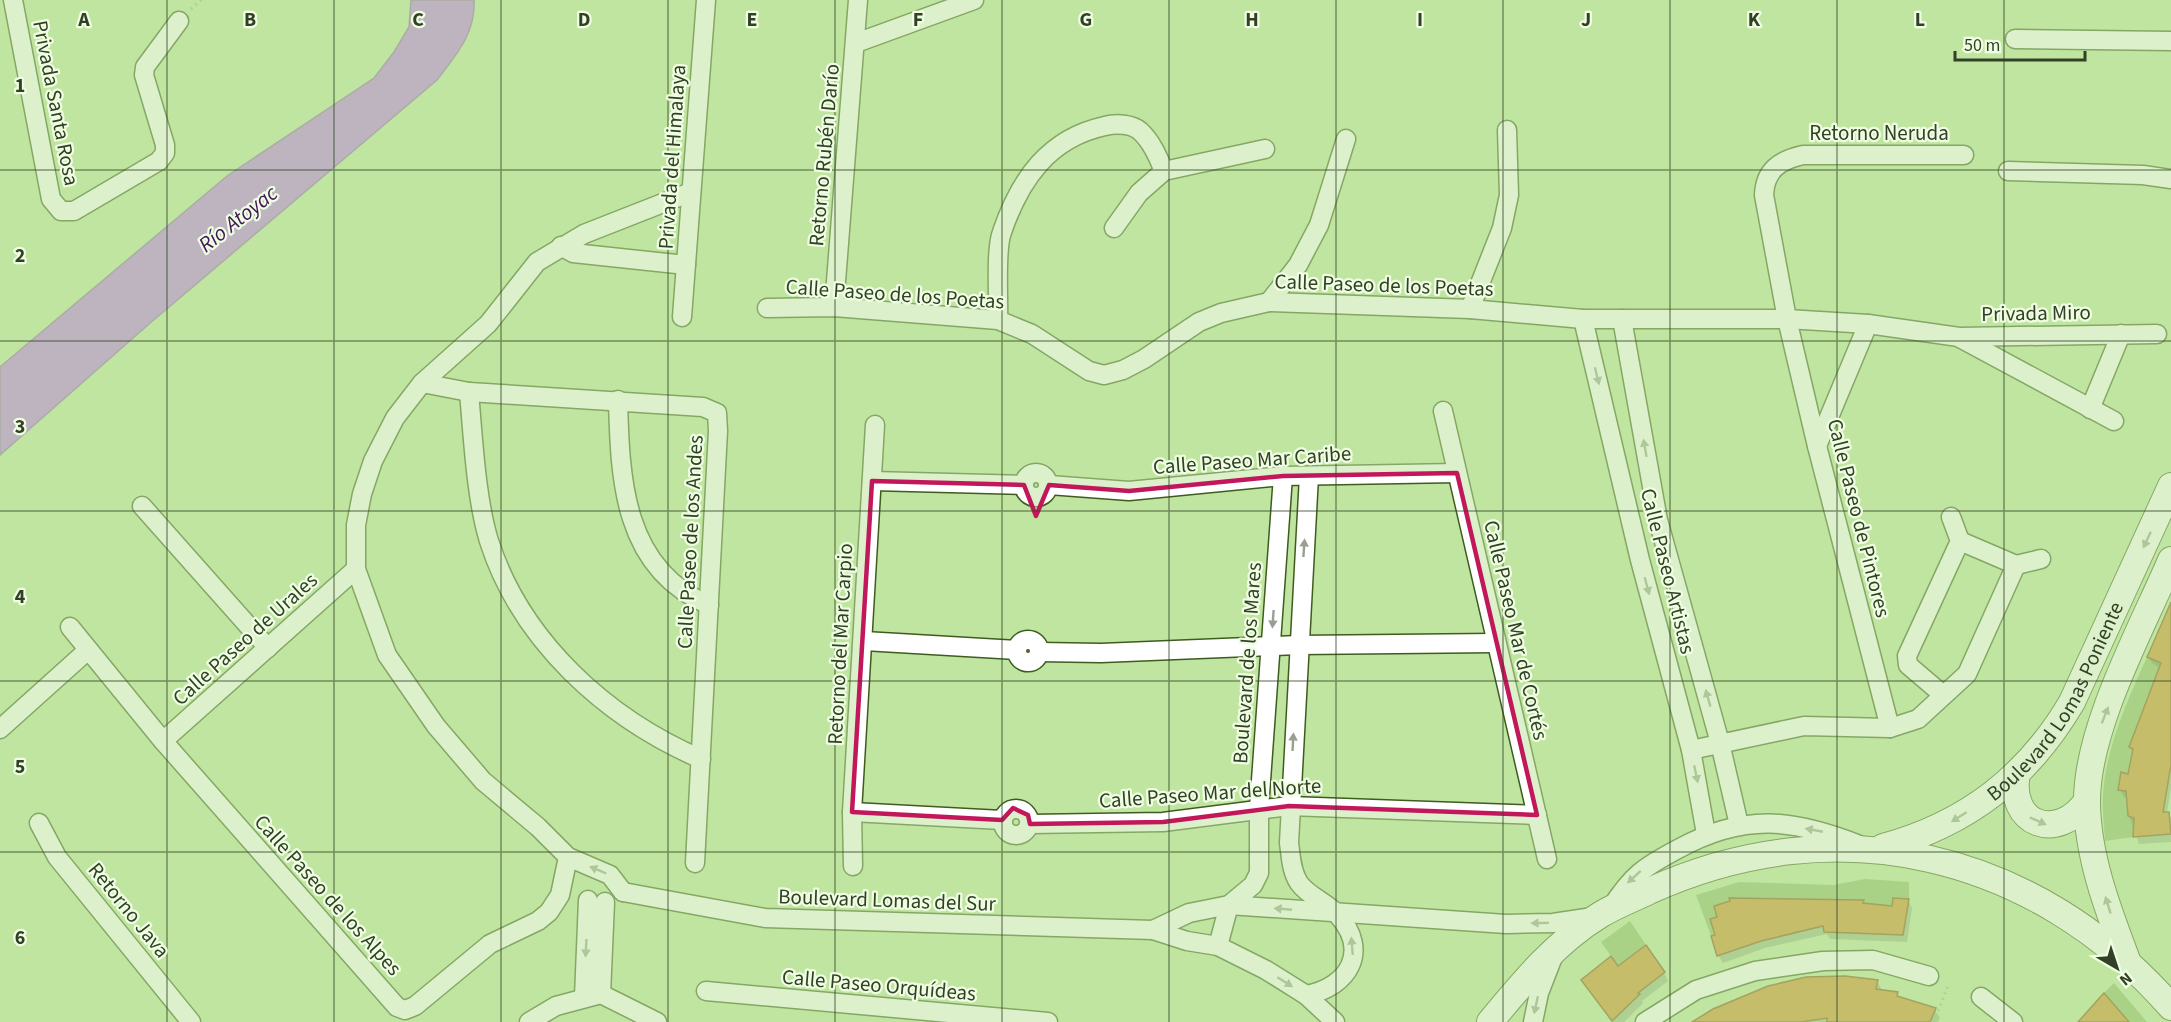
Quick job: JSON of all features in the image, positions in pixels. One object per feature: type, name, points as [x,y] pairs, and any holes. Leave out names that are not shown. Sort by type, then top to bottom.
[{"type":"street","name":"Privada Santa Rosa","points":[[13,0],[51,199],[61,211],[74,211],[159,161],[165,153],[165,145],[144,75],[145,67],[179,21]]},
{"type":"street","name":"Privada del Himalaya","points":[[682,317],[706,0]]},
{"type":"street","name":"Retorno Rubén Darío","points":[[834,307],[858,0]]},
{"type":"street","name":"Retorno Rubén Darío","points":[[856,43],[974,0]]},
{"type":"street","points":[[2015,39],[2171,41]]},
{"type":"street","points":[[998,320],[1001,235],[1020,189],[1048,153],[1082,131],[1116,123],[1138,129],[1151,143],[1164,171]]},
{"type":"street","points":[[1470,309],[1502,228],[1509,195],[1507,130]]},
{"type":"street","points":[[1269,302],[1298,265],[1319,225],[1346,139]]},
{"type":"street","points":[[1114,228],[1139,193],[1164,171],[1265,149]]},
{"type":"street","name":"Retorno Neruda","points":[[1787,319],[1764,195],[1764,184],[1770,170],[1786,159],[1803,155],[1964,155]]},
{"type":"street","points":[[2007,171],[2143,175],[2171,179]]},
{"type":"street","points":[[560,895],[597,901],[623,892],[609,875],[568,857],[538,827],[483,781],[436,726],[387,655],[356,570],[356,525],[372,461],[395,418],[422,383],[488,324],[537,262],[561,246],[691,192]]},
{"type":"street","points":[[561,246],[573,253],[686,265]]},
{"type":"street","name":"Calle Paseo de los Poetas","points":[[767,308],[834,307],[998,320],[1032,334],[1089,371],[1104,375],[1130,367],[1199,322],[1221,313],[1269,302],[1470,309],[1583,319],[1787,319],[1868,324],[1959,337]]},
{"type":"street","name":"Calle Paseo Artistas","points":[[1583,319],[1634,524],[1640,560],[1691,750],[1706,834]]},
{"type":"street","name":"Calle Paseo Artistas","points":[[1622,319],[1658,520],[1720,743],[1739,825]]},
{"type":"street","name":"Calle Paseo de Pintores","points":[[1787,319],[1817,446],[1890,728]]},
{"type":"street","points":[[1817,446],[1868,324]]},
{"type":"street","name":"Privada Miro","points":[[2091,409],[2121,334]]},
{"type":"street","name":"Privada Miro","points":[[1959,337],[2157,334]]},
{"type":"street","name":"Privada Miro","points":[[1959,337],[2114,421]]},
{"type":"street","name":"Calle Paseo de los Andes","points":[[422,383],[469,392],[703,407],[717,413],[718,431],[695,863]]},
{"type":"street","points":[[469,392],[475,461],[488,538],[516,601],[550,649],[585,687],[626,720],[662,742],[701,759]]},
{"type":"street","points":[[618,400],[620,464],[626,505],[635,527],[659,569],[678,587],[709,605]]},
{"type":"street","name":"Calle Paseo Mar de Cortés","points":[[1443,411],[1495,643],[1547,859]]},
{"type":"street","name":"Retorno del Mar Carpio","points":[[853,867],[852,812],[864,641],[875,425]]},
{"type":"street","name":"Calle Paseo Mar Caribe","points":[[872,481],[1024,485],[1027,494],[1036,498],[1046,494],[1049,485],[1129,491],[1283,476],[1457,473]]},
{"type":"street","name":"Boulevard de los Mares","points":[[1229,905],[1253,885],[1259,873],[1259,808],[1283,476]]},
{"type":"street","points":[[1306,995],[1324,992],[1337,985],[1350,966],[1353,955],[1351,935],[1338,914],[1304,889],[1297,880],[1289,843],[1289,806],[1309,476]]},
{"type":"street","name":"Boulevard Lomas Poniente","points":[[1872,849],[1913,839],[1950,823],[1979,805],[2017,773],[2055,732],[2072,702],[2171,486]]},
{"type":"street","points":[[142,506],[268,648]]},
{"type":"street","points":[[1942,694],[1908,665],[1907,656],[1959,541],[1951,517]]},
{"type":"street","points":[[1634,524],[1658,520]]},
{"type":"street","points":[[1959,541],[2016,565],[2041,559]]},
{"type":"street","points":[[1640,560],[1668,555]]},
{"type":"street","name":"Boulevard Lomas Poniente","points":[[2135,968],[2098,873],[2087,801],[2097,737],[2103,717],[2171,560]]},
{"type":"street","points":[[1691,750],[1804,726],[1890,728],[1918,719],[1942,694],[1966,674],[2016,565]]},
{"type":"street","name":"Calle Paseo de Urales","points":[[163,741],[356,570]]},
{"type":"street","name":"Calle Paseo de los Alpes","points":[[69,627],[163,741],[397,1007],[405,1010],[414,1006],[490,944],[538,921],[549,912],[560,895],[568,857]]},
{"type":"street","points":[[864,641],[1017,650],[1020,658],[1027,662],[1036,659],[1040,652],[1101,653],[1298,645],[1495,643]]},
{"type":"street","points":[[0,729],[88,650]]},
{"type":"street","points":[[2017,773],[2014,790],[2016,798],[2019,806],[2030,819],[2046,825],[2063,824],[2078,815],[2087,801]]},
{"type":"street","name":"Calle Paseo Mar del Norte","points":[[852,812],[1002,820],[1004,828],[1010,834],[1018,836],[1026,832],[1029,824],[1163,822],[1289,806],[1537,815]]},
{"type":"street","name":"Retorno Java","points":[[39,823],[57,857],[191,1022]]},
{"type":"street","points":[[1604,913],[1627,883],[1646,866],[1706,834],[1739,825],[1771,823],[1821,830],[1872,849]]},
{"type":"street","points":[[1490,1022],[1523,982],[1556,950],[1604,913],[1677,879],[1739,859],[1804,849],[1872,849],[1930,858],[1984,874],[2025,892],[2084,926],[2135,968],[2171,1007]]},
{"type":"street","name":"Boulevard Lomas del Sur","points":[[623,892],[765,918],[1153,930],[1218,946],[1266,970],[1306,995],[1335,1022]]},
{"type":"street","points":[[592,996],[597,901]]},
{"type":"street","points":[[1218,946],[1229,905]]},
{"type":"street","name":"Boulevard Lomas del Sur","points":[[1153,930],[1189,912],[1229,905],[1506,924],[1553,923],[1604,913]]},
{"type":"street","points":[[1533,1022],[1539,993],[1556,950]]},
{"type":"street","points":[[1645,1022],[1696,990],[1755,971],[1823,961],[1873,960],[1929,976]]},
{"type":"street","points":[[2135,968],[2171,988]]},
{"type":"street","name":"Calle Paseo Orquídeas","points":[[706,991],[923,1017],[1048,1022]]},
{"type":"street","points":[[529,1022],[556,1006],[592,996],[657,1022]]},
{"type":"street","points":[[1981,997],[2013,1022]]},
{"type":"path","points":[[1934,1022],[1949,983]]},
{"type":"highlighted area","points":[[1457,473],[1537,815],[1289,806],[1163,822],[1030,824],[1028,815],[1013,808],[1002,820],[852,812],[872,481],[1024,485],[1036,516],[1049,485],[1129,491],[1283,476]]},
{"type":"green space","points":[[2147,657],[2161,663],[2129,747],[2133,749],[2128,774],[2121,773],[2118,790],[2126,791],[2128,816],[2134,818],[2133,837],[2105,841],[2103,800],[2108,759],[2126,706]]},
{"type":"green space","points":[[1865,879],[1909,882],[1909,899],[1893,898],[1892,906],[1863,908],[1863,900],[1814,899],[1815,927],[1802,931],[1801,925],[1766,899],[1730,898],[1717,917],[1710,919],[1720,933],[1711,936],[1696,895],[1739,882],[1833,885]]},
{"type":"green space","points":[[1630,921],[1646,945],[1618,966],[1601,942]]},
{"type":"green space","points":[[2114,983],[2147,1022],[2129,1022],[2104,993]]},
{"type":"water","name":"Río Atoyac","points":[[411,0],[474,0],[472,23],[468,33],[458,52],[437,80],[149,324],[0,455],[0,367],[227,176],[374,78],[409,27]]},
{"type":"building","points":[[2171,602],[2171,765],[2163,812],[2169,812],[2171,834],[2133,837],[2134,818],[2128,816],[2126,791],[2118,790],[2121,772],[2128,774],[2133,749],[2129,747],[2161,663],[2147,657]]},
{"type":"building","points":[[1729,898],[1864,900],[1863,903],[1892,906],[1893,898],[1909,899],[1903,935],[1824,932],[1823,926],[1761,941],[1717,956],[1711,936],[1715,935],[1710,919],[1717,917],[1714,906],[1730,901]]},
{"type":"building","points":[[1646,945],[1665,972],[1638,993],[1640,994],[1612,1021],[1581,980],[1611,956],[1618,966]]},
{"type":"building","points":[[1845,976],[1878,980],[1876,989],[1898,992],[1897,996],[1936,1008],[1930,1022],[1827,1022],[1827,1018],[1801,1022],[1692,1022],[1713,1009],[1768,986],[1806,977]]},
{"type":"building","points":[[2104,993],[2129,1022],[2078,1022]]}]
